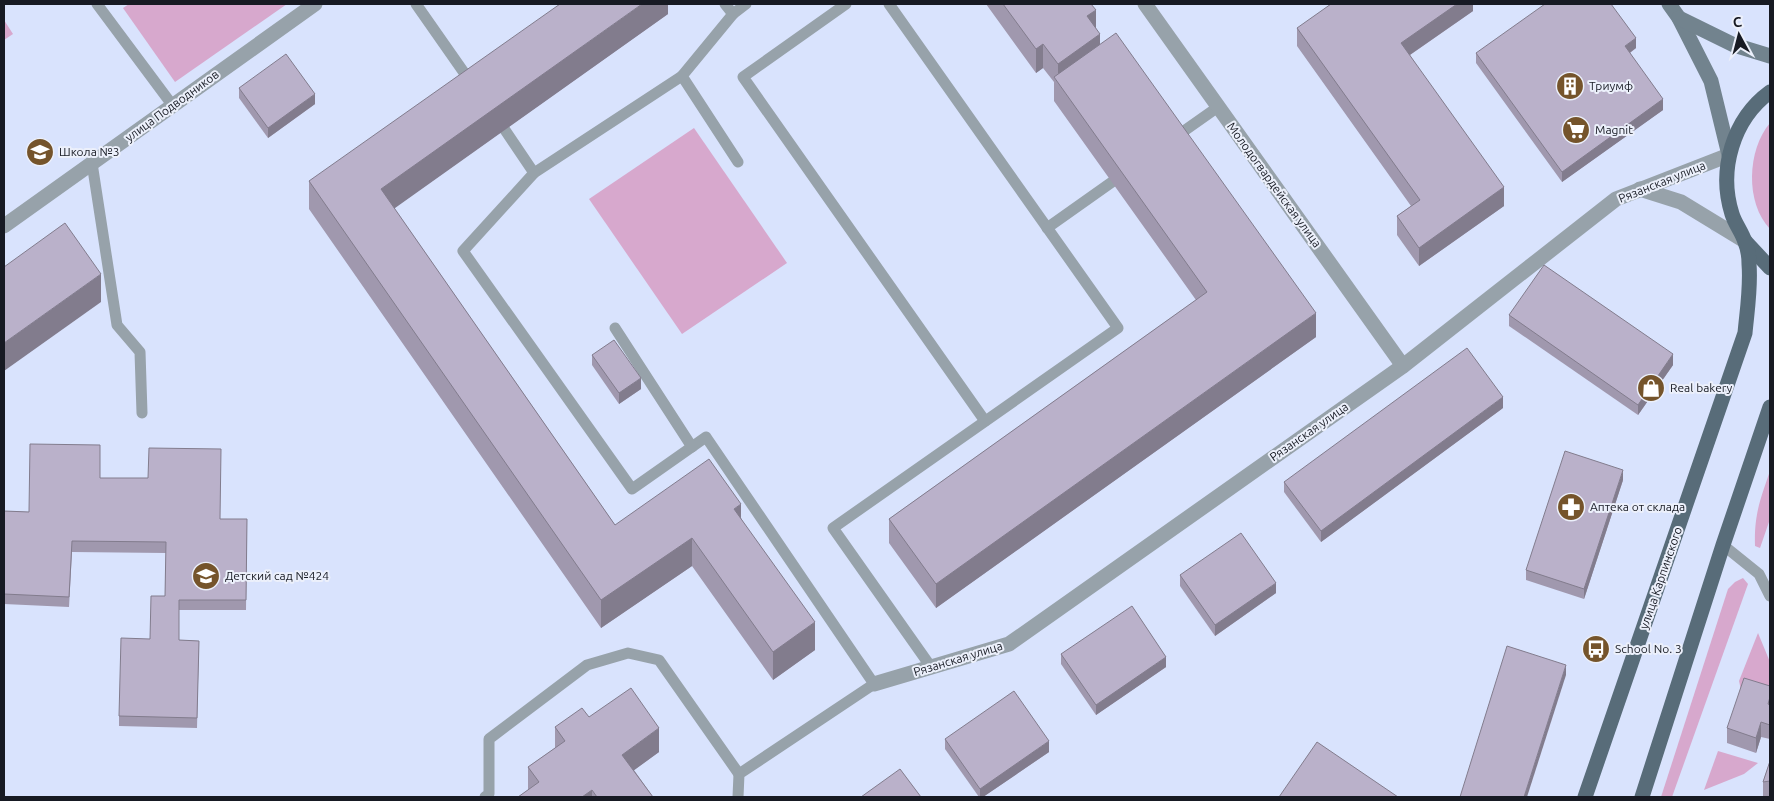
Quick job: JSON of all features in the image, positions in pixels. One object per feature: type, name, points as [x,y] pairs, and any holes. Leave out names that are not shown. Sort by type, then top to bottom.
[{"type":"main road","name":"улица Карпинского","points":[[1585,797],[1745,333],[1750,265],[1745,241],[1732,215],[1726,185],[1729,155],[1740,126],[1759,100],[1770,92]]},
{"type":"main road","name":"улица Карпинского","points":[[1745,241],[1770,268]]},
{"type":"main road","points":[[1642,797],[1723,544],[1770,408]]},
{"type":"street","name":"улица Подводников","points":[[4,226],[315,4]]},
{"type":"street","name":"Молодогвардейская улица","points":[[1145,4],[1403,366]]},
{"type":"street","points":[[1669,4],[1679,18],[1711,81],[1729,155]]},
{"type":"street","points":[[1679,18],[1734,45],[1770,56]]},
{"type":"street","name":"Рязанская улица","points":[[874,684],[1008,644],[1403,366],[1616,199],[1729,155]]},
{"type":"street","points":[[1640,189],[1681,202],[1745,241]]},
{"type":"lane","points":[[97,4],[173,106]]},
{"type":"lane","points":[[416,4],[477,91]]},
{"type":"lane","points":[[725,4],[733,14]]},
{"type":"lane","points":[[739,774],[874,684],[706,437],[632,489],[463,251],[534,173],[682,76],[733,14],[746,4]]},
{"type":"lane","points":[[846,4],[743,77],[985,421]]},
{"type":"lane","points":[[889,4],[1118,328],[833,528],[931,667]]},
{"type":"lane","points":[[682,76],[738,162]]},
{"type":"lane","points":[[1174,138],[1218,107]]},
{"type":"lane","points":[[505,130],[534,173]]},
{"type":"lane","points":[[92,163],[117,325],[140,352],[142,413]]},
{"type":"lane","points":[[1047,228],[1112,182]]},
{"type":"lane","points":[[615,328],[692,446]]},
{"type":"lane","points":[[1723,544],[1759,574],[1770,596]]},
{"type":"lane","points":[[485,797],[489,794],[489,739],[587,665],[628,652],[658,660],[739,774],[738,797]]},
{"type":"shaded area","points":[[129,4],[287,4],[175,82],[123,8]]},
{"type":"shaded area","points":[[4,20],[13,34],[4,40]]},
{"type":"shaded area","points":[[1770,123],[1770,229],[1756,205],[1752,176],[1757,147],[1762,134]]},
{"type":"shaded area","points":[[694,128],[787,263],[682,334],[589,199]]},
{"type":"shaded area","points":[[1770,471],[1770,519],[1760,548],[1755,546],[1757,516]]},
{"type":"shaded area","points":[[1743,578],[1748,584],[1672,797],[1661,797],[1728,589],[1735,582]]},
{"type":"shaded area","points":[[1758,633],[1770,662],[1770,698],[1741,690],[1739,681]]},
{"type":"shaded area","points":[[1718,751],[1758,763],[1744,774],[1704,790]]},
{"type":"building","points":[[560,4],[642,4],[381,189],[615,525],[709,459],[741,504],[734,509],[815,622],[773,652],[692,538],[601,600],[309,181]]},
{"type":"building","points":[[1003,4],[1091,4],[1096,10],[1087,16],[1100,34],[1058,64],[1043,44],[1036,49]]},
{"type":"building","points":[[1331,4],[1457,4],[1401,43],[1504,187],[1419,248],[1397,216],[1420,200],[1297,28]]},
{"type":"building","name":"Триумф","points":[[1545,4],[1611,4],[1636,38],[1625,46],[1663,99],[1562,172],[1476,53]]},
{"type":"building","points":[[1116,33],[1316,313],[936,584],[889,519],[1207,292],[1054,77]]},
{"type":"building","points":[[286,54],[315,94],[268,128],[239,88]]},
{"type":"building","points":[[65,223],[101,274],[4,343],[4,267]]},
{"type":"building","points":[[1544,265],[1673,354],[1638,405],[1509,315]]},
{"type":"building","points":[[614,340],[641,378],[619,393],[592,355]]},
{"type":"building","points":[[1467,348],[1503,397],[1321,531],[1284,482]]},
{"type":"building","points":[[30,444],[100,445],[100,478],[148,478],[149,448],[221,449],[220,519],[247,519],[246,600],[179,600],[179,640],[199,641],[197,718],[119,716],[121,638],[150,639],[151,596],[165,596],[166,542],[72,541],[69,597],[4,594],[4,511],[29,512]]},
{"type":"building","points":[[1565,451],[1623,470],[1584,589],[1526,570]]},
{"type":"building","points":[[1241,533],[1276,583],[1215,625],[1180,575]]},
{"type":"building","points":[[1132,606],[1166,657],[1096,705],[1061,654]]},
{"type":"building","points":[[1507,646],[1566,665],[1524,797],[1460,797]]},
{"type":"building","points":[[1744,678],[1770,686],[1768,704],[1770,705],[1770,725],[1761,722],[1756,738],[1727,728]]},
{"type":"building","points":[[631,688],[659,728],[622,755],[653,797],[597,797],[592,790],[582,797],[518,797],[539,782],[528,767],[565,741],[555,727],[582,708],[589,717]]},
{"type":"building","points":[[1014,691],[1049,741],[980,789],[945,739]]},
{"type":"building","points":[[1317,742],[1398,797],[1279,797]]},
{"type":"building","points":[[1770,761],[1770,781],[1763,782]]},
{"type":"building","points":[[900,769],[921,797],[861,797]]},
{"type":"place","name":"Триумф","points":[[1570,86]]},
{"type":"place","name":"Magnit","points":[[1576,130]]},
{"type":"place","name":"Школа №3","points":[[40,152]]},
{"type":"place","name":"Real bakery","points":[[1651,388]]},
{"type":"place","name":"Аптека от склада","points":[[1571,507]]},
{"type":"place","name":"Детский сад №424","points":[[206,576]]},
{"type":"place","name":"School No. 3","points":[[1596,649]]}]
